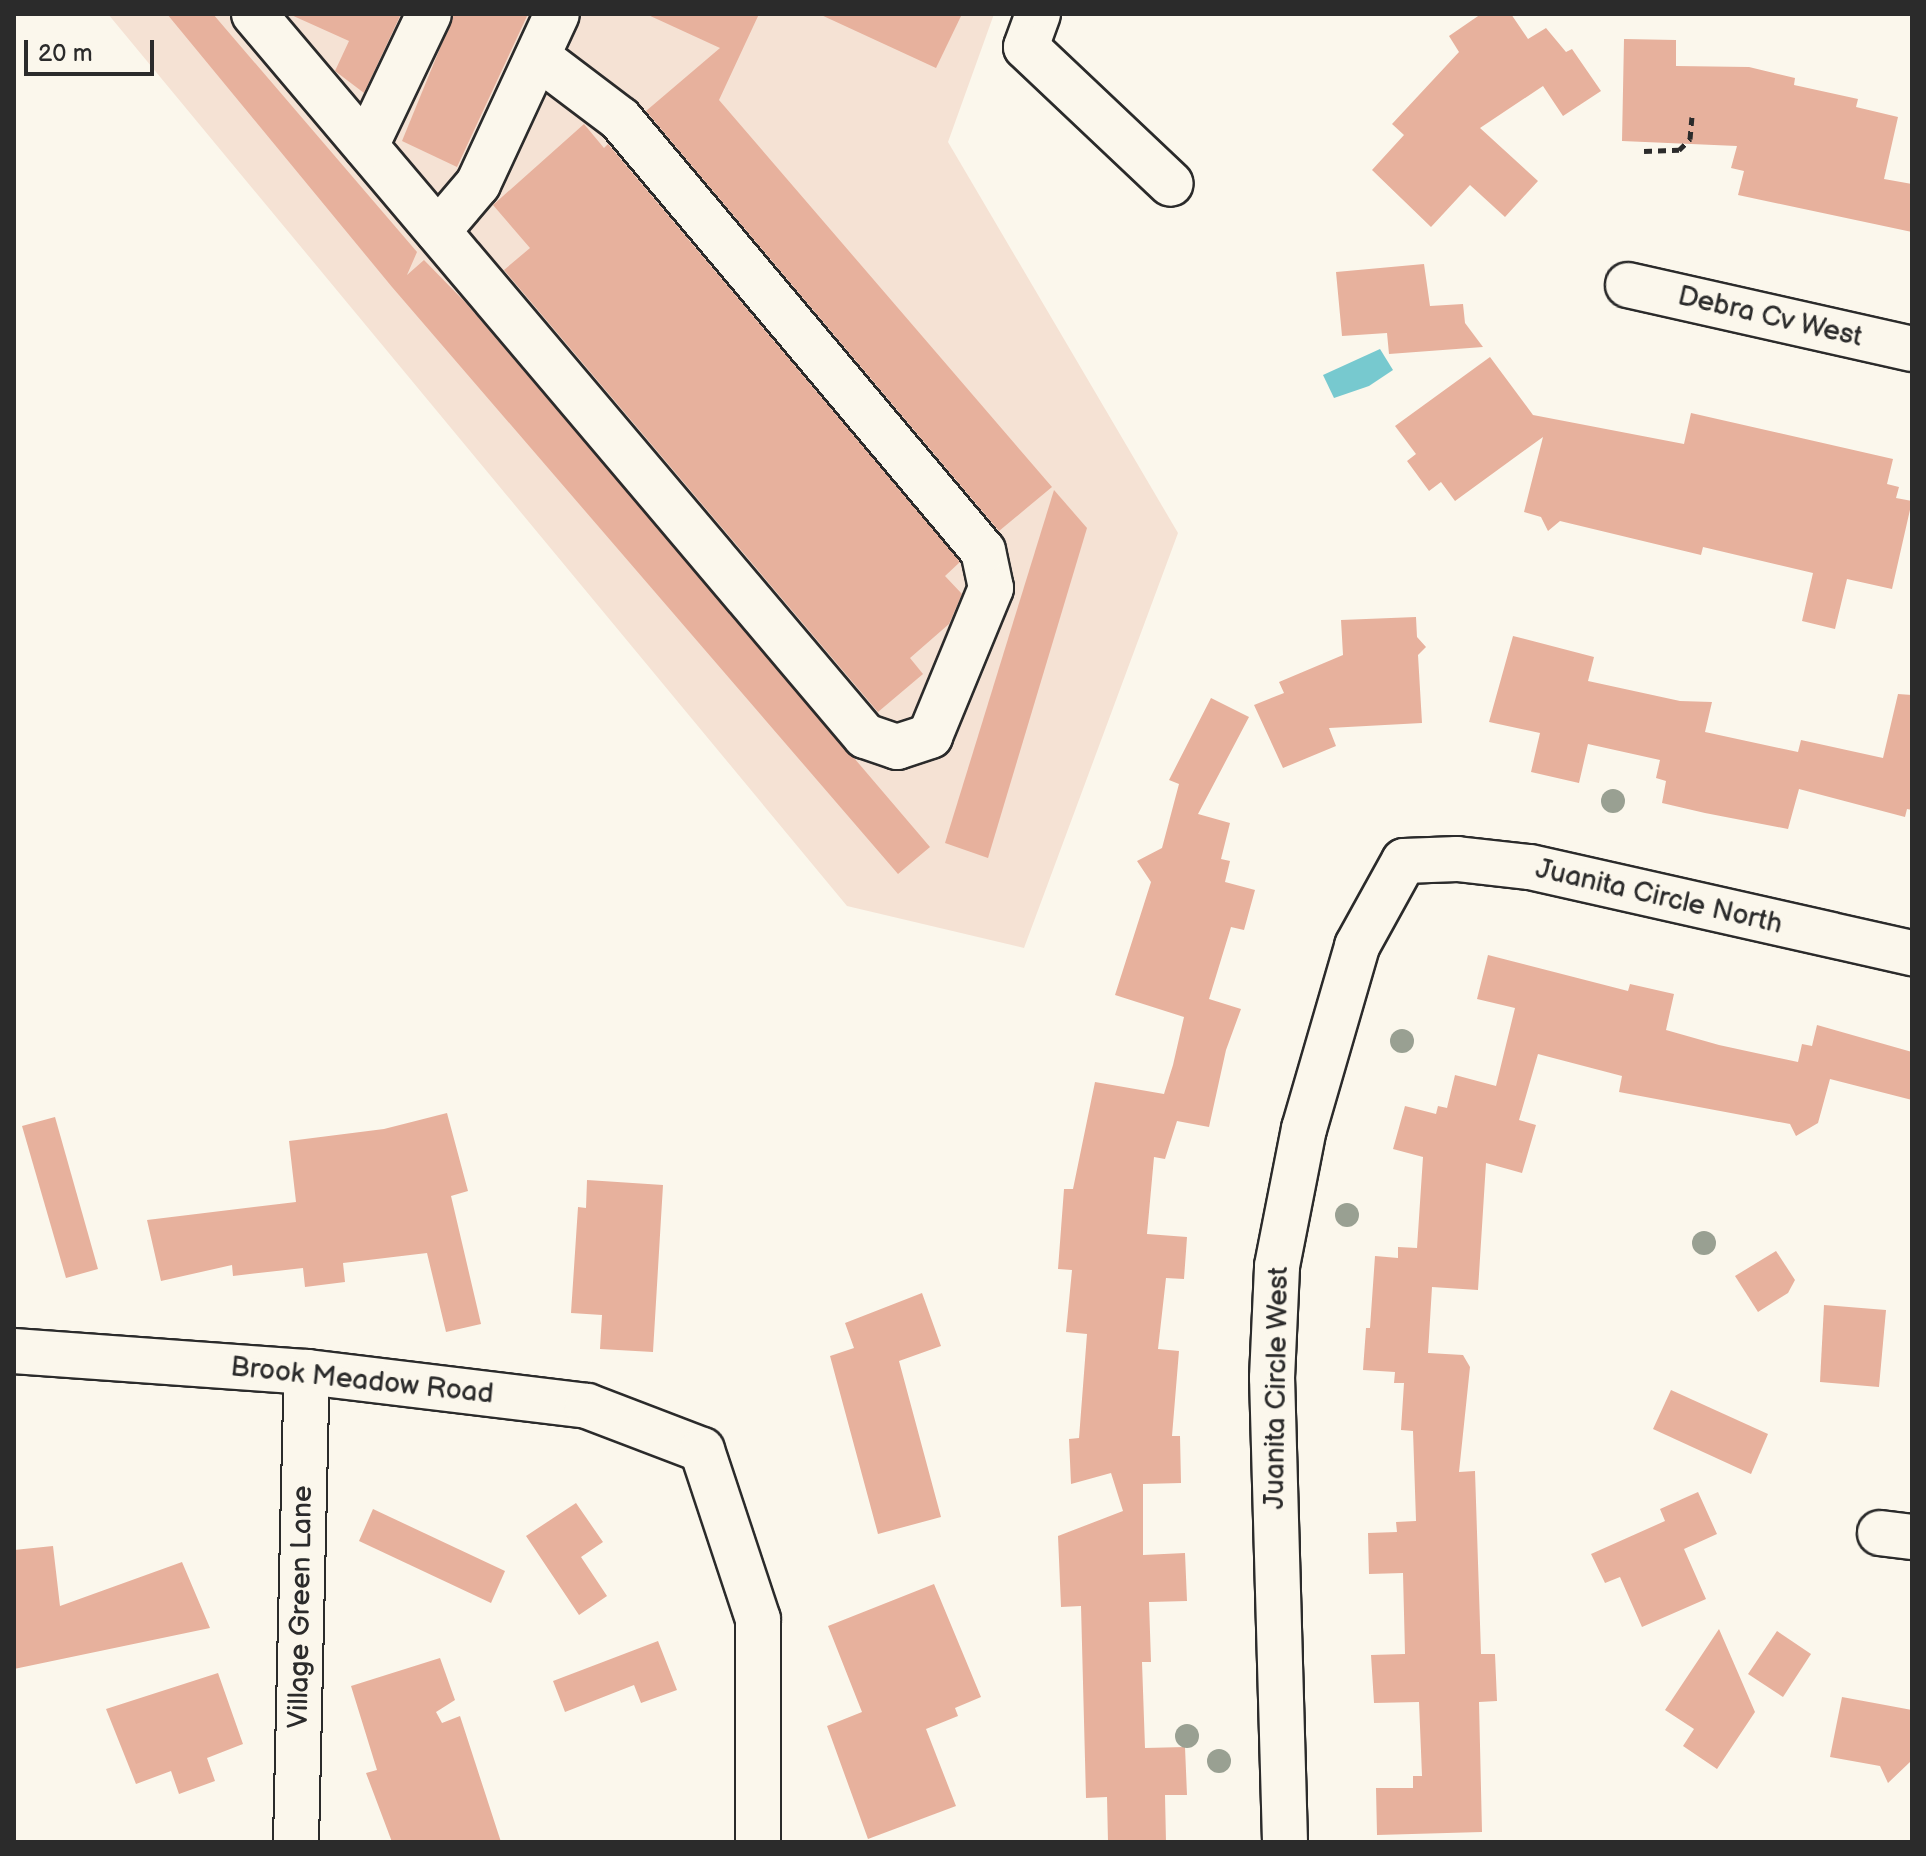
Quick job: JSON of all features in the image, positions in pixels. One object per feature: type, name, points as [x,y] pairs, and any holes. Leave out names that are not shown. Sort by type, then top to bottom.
[{"type":"street","points":[[254,14],[865,736],[897,747],[930,736],[991,588],[983,551],[620,119],[538,57]]},
{"type":"street","points":[[366,146],[429,14]]},
{"type":"street","points":[[438,231],[478,184],[557,14]]},
{"type":"street","points":[[1038,14],[1026,47],[1171,184]]},
{"type":"street","name":"Debra Cv West","points":[[1628,285],[1912,349]]},
{"type":"street","name":"Juanita Circle North","points":[[1404,861],[1457,859],[1530,867],[1912,953]]},
{"type":"street","name":"Juanita Circle West","points":[[1285,1842],[1272,1378],[1277,1266],[1304,1129],[1357,946],[1404,861]]},
{"type":"street","name":"Brook Meadow Road","points":[[14,1351],[307,1372],[587,1406],[702,1450],[758,1619],[758,1842]]},
{"type":"street","name":"Village Green Lane","points":[[296,1842],[307,1372]]},
{"type":"path","points":[[1644,151],[1679,150],[1690,139],[1692,117]]},
{"type":"shaded area","points":[[108,14],[994,14],[948,142],[1178,533],[1024,948],[847,906]]},
{"type":"water","points":[[1380,349],[1393,370],[1369,386],[1334,398],[1323,375]]},
{"type":"building","points":[[167,14],[213,14],[417,252],[407,275],[424,260],[465,302],[930,847],[898,874],[392,287]]},
{"type":"building","points":[[289,14],[401,14],[364,93],[335,71],[349,41]]},
{"type":"building","points":[[454,14],[528,14],[457,167],[402,141]]},
{"type":"building","points":[[646,14],[759,14],[719,100],[1052,487],[999,531],[646,111],[720,48]]},
{"type":"building","points":[[819,14],[962,14],[936,68]]},
{"type":"building","points":[[1481,14],[1511,14],[1528,39],[1546,28],[1566,52],[1572,49],[1601,91],[1563,116],[1543,86],[1480,128],[1538,181],[1505,217],[1470,185],[1431,227],[1372,170],[1404,135],[1392,124],[1459,52],[1449,36]]},
{"type":"building","points":[[1624,39],[1676,40],[1676,66],[1749,67],[1795,78],[1794,85],[1858,99],[1856,107],[1898,117],[1884,179],[1912,184],[1912,232],[1738,195],[1744,171],[1731,168],[1737,146],[1622,141]]},
{"type":"building","points":[[584,124],[604,148],[608,144],[960,562],[945,576],[962,594],[949,624],[910,658],[923,674],[878,712],[504,270],[530,248],[493,205]]},
{"type":"building","points":[[1424,264],[1430,306],[1463,304],[1465,323],[1483,347],[1389,354],[1387,333],[1342,336],[1336,272]]},
{"type":"building","points":[[1490,357],[1533,415],[1684,444],[1691,413],[1893,459],[1887,484],[1899,487],[1896,498],[1912,501],[1892,589],[1847,579],[1835,629],[1802,621],[1813,573],[1703,547],[1701,555],[1560,521],[1548,531],[1541,517],[1524,512],[1543,437],[1455,501],[1441,482],[1429,491],[1407,461],[1416,454],[1395,426]]},
{"type":"building","points":[[1054,490],[1087,528],[988,858],[945,843]]},
{"type":"building","points":[[1416,617],[1417,637],[1426,647],[1418,655],[1422,723],[1329,728],[1336,746],[1283,768],[1254,705],[1284,693],[1279,682],[1343,655],[1341,620]]},
{"type":"building","points":[[1513,636],[1594,657],[1588,681],[1680,701],[1712,702],[1705,732],[1798,752],[1801,740],[1883,758],[1898,694],[1912,695],[1912,810],[1907,809],[1905,817],[1799,789],[1788,829],[1705,813],[1662,803],[1666,781],[1656,778],[1660,760],[1588,744],[1579,783],[1531,772],[1540,733],[1489,722]]},
{"type":"building","points":[[1211,698],[1249,717],[1198,814],[1230,823],[1221,859],[1230,861],[1225,882],[1255,890],[1244,930],[1231,927],[1209,999],[1241,1009],[1226,1050],[1209,1127],[1177,1121],[1165,1159],[1154,1157],[1147,1234],[1187,1237],[1184,1279],[1166,1278],[1158,1349],[1179,1351],[1172,1436],[1180,1436],[1181,1483],[1143,1484],[1143,1555],[1185,1553],[1187,1601],[1149,1602],[1151,1662],[1142,1662],[1145,1748],[1185,1747],[1187,1795],[1165,1795],[1166,1842],[1108,1842],[1107,1797],[1086,1798],[1081,1606],[1061,1607],[1058,1536],[1123,1511],[1111,1473],[1071,1484],[1069,1439],[1079,1438],[1087,1334],[1066,1332],[1072,1270],[1058,1269],[1064,1189],[1073,1189],[1095,1082],[1164,1094],[1173,1065],[1184,1017],[1115,995],[1151,882],[1137,861],[1162,848],[1179,784],[1169,780]]},
{"type":"building","points":[[1488,955],[1628,991],[1630,984],[1674,994],[1666,1030],[1719,1045],[1798,1062],[1802,1044],[1812,1046],[1817,1025],[1912,1052],[1912,1100],[1830,1079],[1818,1123],[1796,1136],[1790,1124],[1619,1092],[1622,1076],[1538,1054],[1519,1120],[1536,1125],[1522,1173],[1486,1163],[1478,1290],[1432,1287],[1428,1353],[1463,1355],[1470,1367],[1459,1472],[1475,1471],[1481,1654],[1495,1654],[1497,1701],[1479,1702],[1482,1832],[1377,1835],[1376,1788],[1413,1788],[1413,1776],[1422,1776],[1419,1702],[1374,1703],[1371,1655],[1405,1654],[1403,1573],[1369,1574],[1368,1533],[1397,1532],[1396,1522],[1416,1521],[1413,1431],[1401,1430],[1404,1383],[1394,1383],[1395,1372],[1363,1370],[1366,1328],[1370,1328],[1375,1256],[1398,1258],[1398,1247],[1417,1248],[1423,1157],[1393,1149],[1405,1106],[1436,1114],[1438,1106],[1447,1108],[1455,1075],[1496,1086],[1515,1008],[1477,999]]},
{"type":"building","points":[[447,1113],[468,1191],[451,1196],[481,1324],[446,1332],[427,1253],[343,1263],[345,1282],[305,1287],[303,1268],[233,1276],[232,1265],[161,1281],[147,1220],[296,1202],[289,1141],[384,1129]]},
{"type":"building","points":[[55,1117],[98,1269],[66,1278],[22,1126]]},
{"type":"building","points":[[587,1180],[663,1185],[653,1352],[600,1349],[602,1315],[571,1313],[578,1207],[586,1208]]},
{"type":"building","points":[[1776,1251],[1795,1280],[1788,1293],[1758,1312],[1735,1276]]},
{"type":"building","points":[[922,1293],[941,1346],[899,1361],[941,1517],[878,1534],[830,1356],[854,1348],[845,1323]]},
{"type":"building","points":[[1824,1305],[1886,1310],[1879,1387],[1820,1382]]},
{"type":"building","points":[[1671,1390],[1768,1434],[1751,1474],[1653,1429]]},
{"type":"building","points":[[1698,1492],[1717,1534],[1684,1549],[1706,1599],[1642,1627],[1620,1577],[1605,1583],[1591,1554],[1665,1521],[1660,1509]]},
{"type":"building","points":[[576,1503],[603,1542],[581,1557],[607,1596],[579,1615],[526,1536]]},
{"type":"building","points":[[373,1509],[505,1571],[491,1603],[359,1541]]},
{"type":"building","points":[[53,1546],[60,1606],[182,1562],[210,1628],[14,1669],[14,1550]]},
{"type":"building","points":[[934,1584],[981,1697],[955,1708],[958,1716],[926,1729],[956,1806],[868,1839],[827,1726],[862,1712],[828,1626]]},
{"type":"building","points":[[1719,1629],[1755,1712],[1717,1769],[1683,1746],[1694,1729],[1665,1710]]},
{"type":"building","points":[[1777,1631],[1811,1654],[1783,1697],[1748,1674]]},
{"type":"building","points":[[658,1641],[677,1690],[641,1703],[634,1685],[565,1712],[553,1681]]},
{"type":"building","points":[[440,1658],[455,1700],[436,1712],[442,1723],[460,1716],[501,1842],[392,1842],[366,1773],[377,1770],[351,1686]]},
{"type":"building","points":[[218,1673],[243,1744],[207,1758],[215,1781],[179,1794],[171,1771],[136,1784],[106,1709]]},
{"type":"building","points":[[1842,1697],[1912,1710],[1910,1762],[1888,1783],[1880,1766],[1830,1757]]}]
